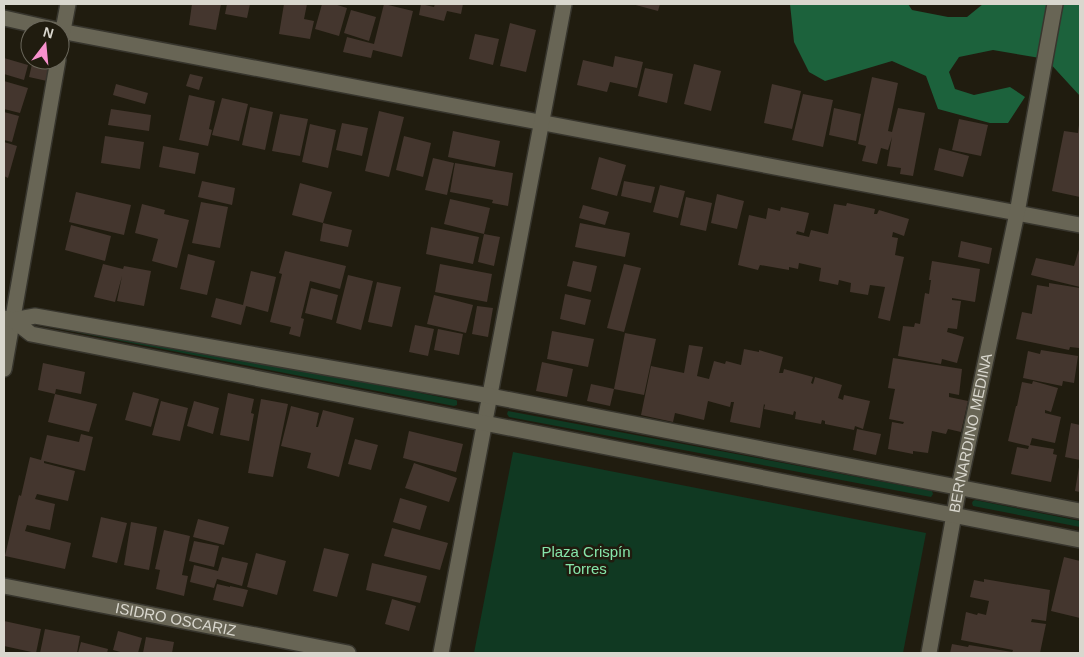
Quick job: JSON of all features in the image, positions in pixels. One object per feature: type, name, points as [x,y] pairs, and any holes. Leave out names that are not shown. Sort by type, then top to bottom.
[{"type":"street","points":[[64,20],[68,4]]},
{"type":"street","points":[[441,653],[564,4]]},
{"type":"street","name":"BERNARDINO MEDINA","points":[[929,653],[958,487],[1016,213],[1054,4]]},
{"type":"street","points":[[4,18],[20,23]]},
{"type":"street","points":[[70,37],[542,123],[1080,225]]},
{"type":"street","points":[[4,369],[8,319],[56,70]]},
{"type":"street","points":[[8,319],[35,316],[490,396],[1080,511]]},
{"type":"street","points":[[8,319],[31,334],[1080,540]]},
{"type":"street","name":"ISIDRO OSCARIZ","points":[[4,586],[348,653]]},
{"type":"green space","points":[[790,4],[908,4],[912,10],[948,17],[967,17],[983,4],[1080,4],[1080,96],[1046,59],[993,50],[959,57],[949,72],[955,89],[974,95],[1010,87],[1025,97],[1008,123],[990,123],[938,109],[926,76],[892,61],[825,81],[809,72],[794,42]]},
{"type":"green space","points":[[40,318],[456,400],[457,405],[454,406],[39,325]]},
{"type":"green space","points":[[508,411],[932,491],[933,494],[931,497],[509,417]]},
{"type":"green space","name":"Plaza Crispín Torres","points":[[513,452],[926,533],[903,653],[474,653]]},
{"type":"green space","points":[[975,500],[1080,521],[1080,527],[973,506],[972,503]]},
{"type":"building","points":[[192,4],[221,4],[216,30],[189,25]]},
{"type":"building","points":[[227,4],[250,4],[247,18],[225,14]]},
{"type":"building","points":[[284,4],[307,4],[304,19],[314,21],[310,39],[279,34]]},
{"type":"building","points":[[322,4],[334,4],[347,8],[339,36],[315,29]]},
{"type":"building","points":[[384,4],[413,11],[402,57],[373,50],[371,58],[343,52],[347,37],[374,44]]},
{"type":"building","points":[[421,4],[434,7],[435,4],[463,4],[461,14],[447,11],[444,21],[419,15]]},
{"type":"building","points":[[632,4],[660,4],[658,11]]},
{"type":"building","points":[[351,10],[376,17],[369,41],[344,33]]},
{"type":"building","points":[[510,23],[536,30],[526,72],[500,66]]},
{"type":"building","points":[[475,34],[499,39],[493,65],[469,59]]},
{"type":"building","points":[[615,56],[643,62],[637,88],[610,82],[607,92],[577,85],[583,60],[613,67]]},
{"type":"building","points":[[4,58],[20,63],[20,70],[27,70],[24,80],[4,74]]},
{"type":"building","points":[[694,64],[721,71],[711,111],[684,104]]},
{"type":"building","points":[[645,68],[673,74],[667,103],[638,96]]},
{"type":"building","points":[[31,70],[49,70],[47,81],[29,77]]},
{"type":"building","points":[[190,74],[203,77],[199,90],[186,86]]},
{"type":"building","points":[[872,77],[898,83],[888,131],[892,132],[898,108],[925,113],[913,176],[900,174],[901,168],[887,166],[892,137],[888,150],[881,148],[877,164],[862,161],[866,146],[858,144]]},
{"type":"building","points":[[4,81],[28,88],[20,113],[4,109]]},
{"type":"building","points":[[116,84],[148,93],[145,104],[113,95]]},
{"type":"building","points":[[772,84],[801,91],[792,129],[764,123]]},
{"type":"building","points":[[803,94],[833,100],[823,147],[792,140]]},
{"type":"building","points":[[189,95],[215,101],[209,129],[212,130],[208,146],[179,140]]},
{"type":"building","points":[[222,98],[248,104],[239,141],[212,135]]},
{"type":"building","points":[[250,107],[273,112],[265,150],[242,145]]},
{"type":"building","points":[[834,108],[861,114],[856,141],[829,135]]},
{"type":"building","points":[[111,109],[151,115],[149,131],[108,125]]},
{"type":"building","points":[[379,111],[404,117],[389,177],[365,171]]},
{"type":"building","points":[[4,112],[19,116],[12,142],[4,140]]},
{"type":"building","points":[[280,114],[308,119],[300,156],[272,151]]},
{"type":"building","points":[[959,119],[988,125],[981,156],[952,150]]},
{"type":"building","points":[[342,123],[368,128],[362,156],[336,150]]},
{"type":"building","points":[[310,124],[336,130],[328,168],[302,162]]},
{"type":"building","points":[[1079,125],[1080,197],[1052,191],[1064,131],[1078,133]]},
{"type":"building","points":[[453,131],[500,141],[495,167],[448,157]]},
{"type":"building","points":[[105,136],[144,142],[140,169],[101,163]]},
{"type":"building","points":[[404,136],[431,143],[423,177],[396,170]]},
{"type":"building","points":[[4,142],[17,146],[8,178],[4,176]]},
{"type":"building","points":[[163,146],[199,153],[195,174],[159,167]]},
{"type":"building","points":[[939,148],[969,156],[963,177],[934,170]]},
{"type":"building","points":[[599,157],[626,165],[617,196],[591,189]]},
{"type":"building","points":[[433,158],[454,163],[447,195],[425,190]]},
{"type":"building","points":[[455,163],[513,173],[508,206],[492,203],[493,200],[450,192]]},
{"type":"building","points":[[202,181],[235,188],[232,205],[198,197]]},
{"type":"building","points":[[624,181],[655,187],[651,203],[621,196]]},
{"type":"building","points":[[300,183],[332,192],[323,223],[292,215]]},
{"type":"building","points":[[660,185],[685,191],[678,218],[653,212]]},
{"type":"building","points":[[76,192],[131,205],[124,235],[69,222]]},
{"type":"building","points":[[717,194],[744,201],[737,229],[711,223]]},
{"type":"building","points":[[686,197],[712,203],[706,231],[680,225]]},
{"type":"building","points":[[450,199],[490,208],[484,234],[444,224]]},
{"type":"building","points":[[201,202],[228,207],[220,248],[192,243]]},
{"type":"building","points":[[847,203],[875,209],[874,214],[877,214],[879,210],[909,219],[904,236],[893,232],[892,237],[898,238],[895,255],[904,257],[890,321],[878,318],[885,287],[870,285],[868,295],[850,292],[851,283],[839,280],[838,285],[819,281],[821,268],[799,263],[798,269],[789,267],[789,270],[760,265],[758,270],[738,265],[749,215],[766,219],[768,208],[780,211],[781,207],[809,213],[804,233],[797,231],[796,234],[809,237],[811,230],[828,234],[834,204],[846,206]]},
{"type":"building","points":[[142,204],[165,210],[164,214],[189,220],[177,268],[152,261],[158,239],[135,233]]},
{"type":"building","points":[[583,205],[609,212],[605,225],[579,218]]},
{"type":"building","points":[[323,223],[352,230],[348,247],[320,241]]},
{"type":"building","points":[[580,223],[630,233],[625,257],[575,247]]},
{"type":"building","points":[[71,225],[111,236],[105,261],[65,250]]},
{"type":"building","points":[[431,227],[479,237],[473,264],[426,254]]},
{"type":"building","points":[[484,234],[500,237],[494,266],[478,262]]},
{"type":"building","points":[[961,241],[992,248],[989,264],[958,257]]},
{"type":"building","points":[[1080,246],[1080,287],[1031,275],[1036,258],[1074,266]]},
{"type":"building","points":[[285,251],[346,266],[340,289],[310,281],[301,318],[304,319],[300,337],[289,334],[291,327],[270,322],[282,274],[279,273]]},
{"type":"building","points":[[188,254],[215,261],[207,295],[180,289]]},
{"type":"building","points":[[573,261],[597,266],[591,292],[567,286]]},
{"type":"building","points":[[932,261],[980,269],[975,302],[952,298],[952,300],[961,301],[957,329],[948,328],[947,332],[964,337],[957,363],[942,359],[941,364],[898,356],[903,326],[914,327],[915,323],[920,324],[925,293],[929,294]]},
{"type":"building","points":[[103,264],[123,269],[124,266],[151,271],[144,306],[117,301],[122,276],[115,302],[94,297]]},
{"type":"building","points":[[440,264],[492,274],[487,302],[435,292]]},
{"type":"building","points":[[624,264],[641,268],[624,332],[607,328]]},
{"type":"building","points":[[251,271],[276,277],[268,312],[246,306],[241,325],[211,317],[216,298],[243,305]]},
{"type":"building","points":[[348,275],[373,281],[361,330],[336,323]]},
{"type":"building","points":[[377,282],[401,287],[392,327],[368,322]]},
{"type":"building","points":[[1049,283],[1080,288],[1079,348],[1070,347],[1069,350],[1016,339],[1022,312],[1032,314],[1037,285],[1049,287]]},
{"type":"building","points":[[311,288],[338,295],[332,320],[305,313]]},
{"type":"building","points":[[565,294],[591,300],[585,325],[560,319]]},
{"type":"building","points":[[434,295],[473,305],[466,333],[427,324]]},
{"type":"building","points":[[477,306],[493,308],[488,337],[472,334]]},
{"type":"building","points":[[415,325],[434,329],[428,356],[409,352]]},
{"type":"building","points":[[438,329],[463,334],[459,355],[434,350]]},
{"type":"building","points":[[552,331],[594,339],[588,367],[547,359]]},
{"type":"building","points":[[625,333],[656,339],[644,395],[614,389]]},
{"type":"building","points":[[689,345],[703,347],[697,376],[709,379],[714,361],[725,364],[726,361],[741,365],[744,349],[759,352],[759,350],[783,357],[779,373],[783,373],[784,369],[813,377],[811,383],[813,384],[815,377],[842,385],[838,398],[843,400],[844,395],[870,401],[863,429],[855,426],[854,430],[825,424],[825,421],[822,420],[821,424],[795,419],[796,412],[794,411],[793,415],[764,409],[764,404],[760,428],[730,422],[734,402],[731,402],[730,407],[708,401],[704,420],[675,413],[673,422],[641,415],[651,366],[684,373]]},
{"type":"building","points":[[1041,350],[1078,356],[1074,383],[1063,381],[1062,386],[1023,378],[1028,351],[1040,354]]},
{"type":"building","points":[[893,358],[962,369],[959,395],[949,393],[949,397],[968,401],[961,432],[948,429],[946,434],[932,431],[928,453],[913,451],[913,454],[888,449],[892,422],[903,424],[904,422],[889,419],[895,389],[888,388]]},
{"type":"building","points":[[542,362],[573,369],[567,397],[536,391]]},
{"type":"building","points":[[43,363],[85,372],[81,394],[56,389],[55,394],[38,390]]},
{"type":"building","points":[[1033,381],[1058,388],[1051,412],[1045,410],[1045,413],[1061,417],[1055,443],[1032,438],[1030,445],[1054,449],[1053,454],[1057,455],[1051,482],[1011,474],[1017,447],[1028,449],[1029,446],[1008,441],[1022,382],[1032,384]]},
{"type":"building","points":[[591,384],[614,389],[610,406],[587,401]]},
{"type":"building","points":[[133,392],[159,399],[151,427],[125,420]]},
{"type":"building","points":[[228,393],[254,399],[251,413],[254,414],[249,441],[220,435]]},
{"type":"building","points":[[55,394],[97,404],[89,432],[48,422]]},
{"type":"building","points":[[261,399],[288,404],[273,477],[248,473]]},
{"type":"building","points":[[161,401],[188,408],[180,441],[152,435]]},
{"type":"building","points":[[194,401],[219,408],[213,434],[187,426]]},
{"type":"building","points":[[291,406],[319,413],[316,427],[318,427],[323,410],[354,418],[339,477],[307,468],[311,453],[281,446]]},
{"type":"building","points":[[1071,423],[1080,425],[1080,460],[1065,457]]},
{"type":"building","points":[[857,429],[881,434],[876,455],[853,450]]},
{"type":"building","points":[[409,431],[463,444],[456,472],[403,458]]},
{"type":"building","points":[[81,434],[93,437],[85,471],[44,461],[44,463],[75,471],[68,501],[37,494],[35,499],[55,504],[50,530],[27,525],[25,531],[71,543],[65,569],[5,556],[30,457],[41,460],[47,435],[79,442]]},
{"type":"building","points":[[355,439],[378,445],[371,470],[348,464]]},
{"type":"building","points":[[414,463],[457,478],[449,502],[405,488]]},
{"type":"building","points":[[1080,467],[1080,492],[1075,491]]},
{"type":"building","points":[[400,498],[427,506],[420,530],[393,522]]},
{"type":"building","points":[[101,517],[127,523],[117,563],[92,557]]},
{"type":"building","points":[[198,519],[229,527],[224,545],[193,537]]},
{"type":"building","points":[[131,522],[157,527],[149,570],[124,565]]},
{"type":"building","points":[[392,528],[448,543],[440,570],[384,556]]},
{"type":"building","points":[[164,530],[190,536],[182,575],[188,576],[184,596],[156,589],[160,570],[155,569]]},
{"type":"building","points":[[194,541],[219,546],[214,567],[189,561]]},
{"type":"building","points":[[324,548],[349,554],[337,597],[313,591]]},
{"type":"building","points":[[256,553],[286,561],[277,595],[247,587]]},
{"type":"building","points":[[222,557],[248,563],[242,586],[217,579],[214,588],[190,582],[194,565],[218,571]]},
{"type":"building","points":[[1064,557],[1080,561],[1080,618],[1051,611]]},
{"type":"building","points":[[372,563],[427,576],[420,603],[366,590]]},
{"type":"building","points":[[984,579],[1050,590],[1046,621],[1032,619],[1031,622],[1046,624],[1040,653],[1012,653],[1013,650],[961,640],[966,612],[986,615],[989,601],[970,597],[974,580],[984,582]]},
{"type":"building","points":[[217,584],[248,590],[243,607],[213,600]]},
{"type":"building","points":[[392,599],[416,606],[409,631],[385,624]]},
{"type":"building","points":[[4,621],[41,629],[36,653],[4,646]]},
{"type":"building","points":[[45,629],[80,636],[77,653],[40,653]]},
{"type":"building","points":[[118,631],[142,638],[138,653],[124,653],[113,650]]},
{"type":"building","points":[[146,637],[174,642],[172,653],[143,653]]},
{"type":"building","points":[[81,642],[108,649],[107,653],[78,653]]},
{"type":"building","points":[[952,644],[968,647],[969,645],[1012,653],[950,653]]}]
